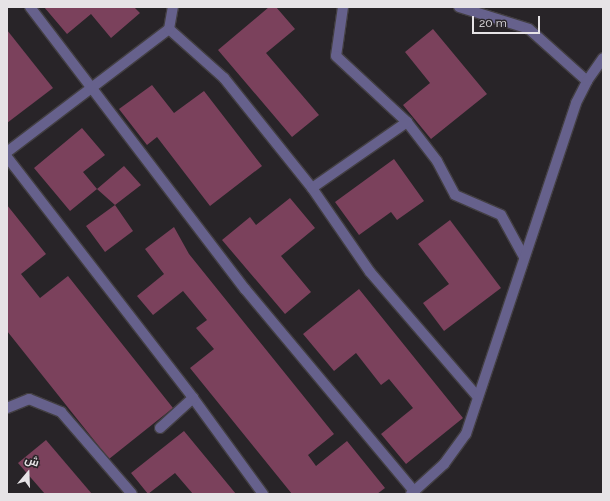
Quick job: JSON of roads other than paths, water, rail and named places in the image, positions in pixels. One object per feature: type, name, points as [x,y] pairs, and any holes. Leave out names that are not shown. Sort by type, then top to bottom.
[{"type":"street","points":[[30,7],[245,289],[413,493],[444,464],[466,434],[576,102],[587,81],[603,58]]},
{"type":"street","points":[[7,152],[169,28],[173,7]]},
{"type":"street","points":[[343,7],[336,56],[407,122],[437,161],[455,195],[501,215],[524,257]]},
{"type":"street","points":[[459,7],[530,29],[587,81]]},
{"type":"street","points":[[169,28],[224,78],[312,188],[370,272],[478,398]]},
{"type":"street","points":[[312,188],[407,122]]},
{"type":"street","points":[[7,157],[193,398],[257,492]]},
{"type":"street","points":[[160,428],[193,398]]},
{"type":"street","points":[[7,408],[29,399],[61,412],[132,494]]}]
